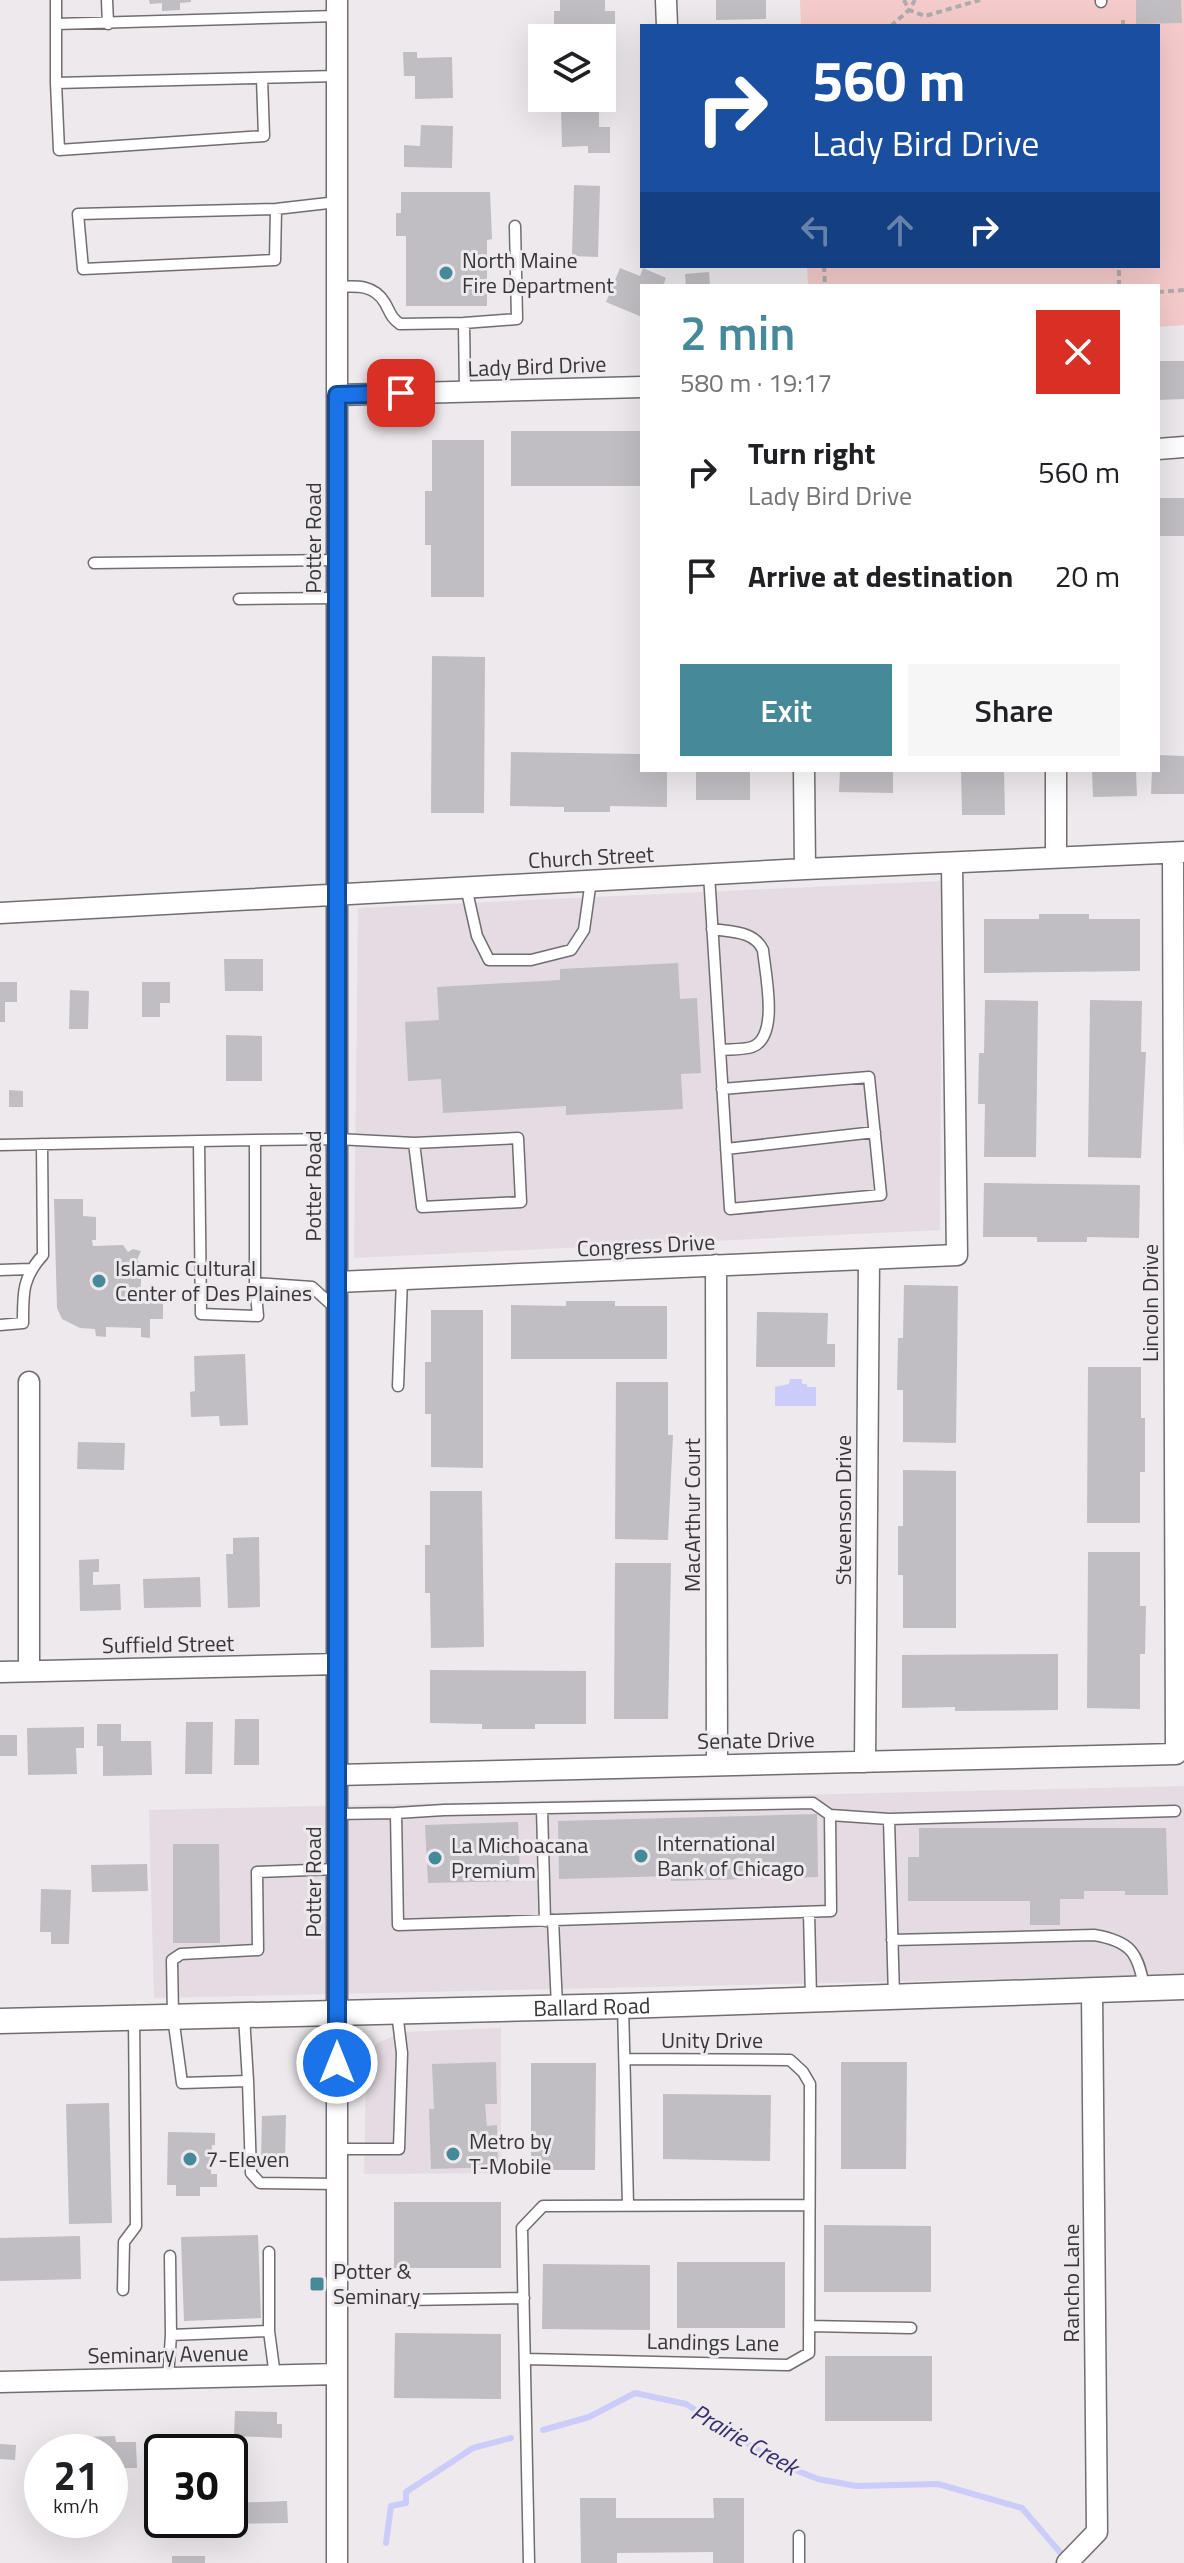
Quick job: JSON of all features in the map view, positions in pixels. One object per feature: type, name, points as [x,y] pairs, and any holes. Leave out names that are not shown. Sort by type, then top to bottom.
[{"type":"street","points":[[666,0],[667,24]]},
{"type":"street","name":"Potter Road","points":[[337,8],[337,2563]]},
{"type":"street","name":"Lady Bird Drive","points":[[337,395],[640,387]]},
{"type":"street","points":[[1160,449],[1184,447]]},
{"type":"street","points":[[804,772],[805,869]]},
{"type":"street","points":[[1056,772],[1056,857]]},
{"type":"street","name":"Church Street","points":[[0,913],[591,880],[1179,852]]},
{"type":"street","name":"Lincoln Drive","points":[[1176,1754],[1179,852]]},
{"type":"street","name":"Congress Drive","points":[[337,1282],[957,1255],[952,864]]},
{"type":"street","name":"Stevenson Drive","points":[[865,1762],[869,1259]]},
{"type":"street","name":"MacArthur Court","points":[[716,1265],[717,1765]]},
{"type":"street","points":[[29,1382],[29,1671]]},
{"type":"street","name":"Suffield Street","points":[[0,1672],[337,1664]]},
{"type":"street","name":"Senate Drive","points":[[337,1775],[1176,1754]]},
{"type":"street","name":"Ballard Road","points":[[0,2021],[557,2008],[1184,1987]]},
{"type":"street","name":"Rancho Lane","points":[[1071,2559],[1097,2532],[1092,1991]]},
{"type":"street","name":"Seminary Avenue","points":[[0,2382],[337,2374]]},
{"type":"lane","points":[[56,0],[59,150],[264,136],[262,78]]},
{"type":"lane","points":[[107,0],[108,24]]},
{"type":"lane","points":[[56,24],[108,24],[337,8]]},
{"type":"lane","points":[[56,83],[337,76]]},
{"type":"lane","points":[[276,209],[275,260],[83,269],[78,214],[276,209],[337,202]]},
{"type":"lane","points":[[337,287],[370,288],[380,295],[392,318],[400,324],[517,319],[515,226]]},
{"type":"lane","points":[[464,323],[465,391]]},
{"type":"lane","points":[[94,563],[337,560]]},
{"type":"lane","points":[[239,599],[337,598]]},
{"type":"lane","points":[[709,874],[722,1089],[730,1209],[881,1195],[869,1077],[722,1089]]},
{"type":"lane","points":[[466,887],[477,936],[489,960],[531,960],[571,950],[584,930],[591,880]]},
{"type":"lane","points":[[712,929],[749,935],[759,941],[763,950],[769,1013],[768,1030],[762,1041],[752,1047],[720,1050]]},
{"type":"lane","points":[[726,1149],[875,1132]]},
{"type":"lane","points":[[0,1145],[337,1139],[414,1143],[518,1138],[521,1202],[422,1207],[414,1143]]},
{"type":"lane","points":[[199,1141],[201,1314],[258,1316],[255,1283],[255,1140]]},
{"type":"lane","points":[[0,1325],[23,1323],[23,1295],[30,1269],[43,1255],[42,1144]]},
{"type":"lane","points":[[0,1270],[30,1269]]},
{"type":"lane","points":[[398,1386],[402,1279]]},
{"type":"lane","points":[[255,1283],[312,1287],[337,1310]]},
{"type":"lane","points":[[337,1814],[813,1803],[830,1815],[889,1819],[1175,1811]]},
{"type":"lane","points":[[542,1808],[557,2008]]},
{"type":"lane","points":[[396,1813],[398,1925],[831,1911],[830,1815]]},
{"type":"lane","points":[[889,1819],[894,1997]]},
{"type":"lane","points":[[248,2081],[182,2083],[173,2017],[172,1960],[181,1954],[258,1950],[257,1872],[337,1869]]},
{"type":"lane","points":[[809,1912],[811,2000]]},
{"type":"lane","points":[[892,1940],[1094,1935],[1114,1938],[1132,1950],[1141,1967],[1145,1989]]},
{"type":"lane","points":[[623,2006],[628,2205]]},
{"type":"lane","points":[[337,2149],[399,2149],[402,2053],[397,2012]]},
{"type":"lane","points":[[244,2016],[251,2173],[260,2183],[337,2184]]},
{"type":"lane","points":[[123,2290],[124,2242],[136,2226],[134,2018]]},
{"type":"lane","name":"Unity Drive","points":[[625,2059],[790,2060],[810,2084],[809,2205]]},
{"type":"lane","points":[[529,2563],[522,2228],[543,2206],[809,2205]]},
{"type":"lane","name":"Landings Lane","points":[[526,2359],[788,2365],[809,2353],[809,2205]]},
{"type":"lane","points":[[269,2252],[269,2331],[275,2376]]},
{"type":"lane","points":[[168,2378],[170,2256]]},
{"type":"lane","points":[[406,2300],[524,2298]]},
{"type":"lane","points":[[809,2326],[911,2328]]},
{"type":"lane","points":[[171,2335],[269,2331]]},
{"type":"lane","points":[[799,2536],[799,2563]]},
{"type":"path","points":[[904,0],[909,10],[925,16],[980,0]]},
{"type":"path","points":[[893,24],[915,0]]},
{"type":"path","points":[[1123,19],[1123,24]]},
{"type":"path","points":[[1160,292],[1184,290]]},
{"type":"shaded area","points":[[800,0],[1184,0],[1184,325],[1160,327],[1160,284],[808,284],[807,268],[1160,268],[1160,24],[801,24]]},
{"type":"shaded area","points":[[942,881],[940,1230],[354,1258],[358,908]]},
{"type":"shaded area","points":[[1184,1786],[1184,1975],[154,1998],[149,1810]]},
{"type":"shaded area","points":[[501,2028],[501,2173],[364,2174],[366,2073],[370,2054],[377,2043],[404,2032]]},
{"type":"water","points":[[790,1379],[802,1379],[802,1384],[807,1384],[807,1387],[816,1387],[816,1406],[775,1406],[775,1387],[789,1384]]},
{"type":"building","points":[[149,0],[191,2],[180,3],[180,10],[162,11],[162,3],[150,4]]},
{"type":"building","points":[[560,0],[605,0],[605,11],[615,11],[615,24],[554,24],[554,11],[560,11]]},
{"type":"building","points":[[716,0],[766,0],[766,19],[716,20]]},
{"type":"building","points":[[1136,0],[1181,0],[1182,23],[1136,24]]},
{"type":"building","points":[[403,52],[417,52],[417,58],[452,57],[453,98],[415,99],[415,76],[404,76]]},
{"type":"building","points":[[561,112],[599,112],[599,127],[610,127],[610,153],[588,153],[588,146],[562,147]]},
{"type":"building","points":[[421,125],[453,126],[452,168],[404,167],[404,145],[420,146]]},
{"type":"building","points":[[574,185],[600,186],[598,257],[572,256]]},
{"type":"building","name":"North Maine Fire Department","points":[[401,192],[490,192],[492,239],[487,240],[487,306],[406,306],[406,236],[396,236],[396,213],[401,213]]},
{"type":"building","points":[[620,268],[640,276],[643,268],[666,278],[664,284],[640,284],[640,316],[606,302]]},
{"type":"building","points":[[709,272],[710,284],[686,284],[685,274]]},
{"type":"building","points":[[1160,361],[1184,361],[1184,399],[1160,400]]},
{"type":"building","points":[[511,431],[640,431],[640,486],[511,486]]},
{"type":"building","points":[[432,440],[484,440],[484,597],[431,597],[431,545],[425,545],[425,491],[432,491]]},
{"type":"building","points":[[1160,498],[1184,498],[1184,536],[1160,536]]},
{"type":"building","points":[[432,656],[485,657],[484,813],[431,813]]},
{"type":"building","points":[[511,752],[640,754],[640,772],[667,772],[667,807],[610,806],[610,812],[564,812],[564,807],[510,806]]},
{"type":"building","points":[[1160,755],[1184,756],[1184,794],[1151,794],[1152,772],[1160,772]]},
{"type":"building","points":[[696,772],[750,772],[750,800],[696,800]]},
{"type":"building","points":[[840,772],[893,772],[893,793],[839,792]]},
{"type":"building","points":[[961,772],[1004,772],[1005,815],[962,815]]},
{"type":"building","points":[[1092,772],[1136,772],[1137,796],[1093,797]]},
{"type":"building","points":[[1039,914],[1089,914],[1089,919],[1140,919],[1140,971],[984,973],[984,919],[1039,919]]},
{"type":"building","points":[[224,959],[263,959],[263,991],[225,991]]},
{"type":"building","points":[[678,963],[680,999],[697,998],[701,1073],[681,1074],[683,1109],[566,1115],[566,1106],[443,1113],[441,1079],[408,1081],[405,1022],[439,1020],[437,987],[560,980],[560,969]]},
{"type":"building","points":[[0,982],[17,982],[17,1002],[5,1002],[5,1022],[0,1022]]},
{"type":"building","points":[[142,982],[170,982],[170,1003],[160,1003],[160,1017],[142,1017]]},
{"type":"building","points":[[70,990],[89,991],[88,1029],[69,1029]]},
{"type":"building","points":[[985,1000],[1038,1001],[1036,1157],[984,1157],[985,1104],[978,1104],[979,1053],[984,1053]]},
{"type":"building","points":[[1090,1000],[1142,1001],[1141,1052],[1146,1052],[1141,1158],[1088,1157]]},
{"type":"building","points":[[226,1035],[262,1036],[262,1081],[226,1081]]},
{"type":"building","points":[[9,1090],[23,1091],[23,1107],[9,1107]]},
{"type":"building","points":[[984,1183],[1140,1185],[1139,1238],[1087,1237],[1087,1242],[1037,1242],[1037,1237],[983,1237]]},
{"type":"building","name":"Islamic Cultural Center of Des Plaines","points":[[54,1199],[83,1199],[83,1216],[96,1217],[93,1246],[123,1245],[128,1252],[133,1249],[141,1251],[137,1260],[142,1265],[140,1297],[163,1298],[163,1319],[150,1319],[150,1338],[141,1337],[141,1328],[106,1327],[106,1337],[96,1336],[95,1329],[80,1328],[62,1319],[57,1308]]},
{"type":"building","points":[[904,1285],[958,1286],[956,1443],[903,1442],[903,1390],[897,1390],[898,1338],[903,1338]]},
{"type":"building","points":[[566,1301],[615,1301],[615,1306],[667,1306],[667,1359],[511,1359],[511,1305],[566,1306]]},
{"type":"building","points":[[431,1310],[483,1310],[483,1468],[431,1467],[431,1414],[425,1414],[425,1362],[431,1362]]},
{"type":"building","points":[[757,1312],[828,1313],[827,1344],[835,1344],[835,1367],[756,1367]]},
{"type":"building","points":[[245,1354],[248,1425],[220,1426],[219,1416],[191,1417],[190,1392],[195,1391],[194,1356]]},
{"type":"building","points":[[1088,1367],[1141,1367],[1145,1472],[1140,1472],[1140,1523],[1087,1523]]},
{"type":"building","points":[[616,1382],[668,1382],[668,1435],[673,1435],[668,1540],[615,1539]]},
{"type":"building","points":[[78,1442],[125,1443],[124,1470],[77,1469]]},
{"type":"building","points":[[903,1470],[956,1471],[956,1628],[903,1628],[903,1575],[898,1575],[898,1526],[903,1526]]},
{"type":"building","points":[[430,1491],[482,1491],[484,1647],[431,1648],[430,1593],[425,1593],[425,1545],[430,1545]]},
{"type":"building","points":[[259,1537],[260,1607],[228,1608],[226,1554],[233,1554],[233,1538]]},
{"type":"building","points":[[1088,1552],[1140,1552],[1140,1606],[1146,1606],[1145,1654],[1140,1654],[1140,1709],[1087,1708]]},
{"type":"building","points":[[99,1559],[99,1572],[93,1572],[93,1585],[120,1584],[121,1610],[80,1611],[79,1560]]},
{"type":"building","points":[[615,1563],[671,1563],[668,1719],[614,1719]]},
{"type":"building","points":[[200,1577],[201,1607],[144,1608],[143,1579]]},
{"type":"building","points":[[1058,1654],[1058,1710],[902,1708],[902,1655]]},
{"type":"building","points":[[430,1670],[586,1671],[586,1724],[535,1724],[535,1729],[482,1729],[482,1724],[430,1723]]},
{"type":"building","points":[[235,1719],[259,1719],[259,1765],[234,1765]]},
{"type":"building","points":[[186,1722],[213,1722],[212,1774],[185,1774]]},
{"type":"building","points":[[97,1724],[121,1724],[121,1741],[151,1741],[152,1775],[103,1776],[103,1746],[97,1746]]},
{"type":"building","points":[[84,1727],[84,1748],[76,1748],[77,1774],[28,1775],[27,1728]]},
{"type":"building","points":[[0,1735],[17,1735],[17,1756],[0,1756]]},
{"type":"building","points":[[817,1814],[818,1877],[671,1881],[671,1876],[559,1879],[558,1821]]},
{"type":"building","points":[[518,1822],[520,1881],[428,1883],[425,1825]]},
{"type":"building","points":[[919,1828],[1166,1828],[1168,1895],[1084,1891],[1084,1899],[1060,1899],[1060,1925],[1030,1925],[1030,1901],[908,1901],[908,1857],[919,1857]]},
{"type":"building","points":[[173,1844],[219,1844],[220,1943],[173,1943]]},
{"type":"building","points":[[147,1864],[148,1891],[92,1892],[91,1865]]},
{"type":"building","points":[[41,1889],[71,1890],[69,1944],[51,1944],[51,1932],[40,1932]]},
{"type":"building","points":[[496,2062],[497,2104],[485,2104],[487,2126],[497,2125],[498,2167],[431,2169],[429,2109],[434,2109],[432,2064]]},
{"type":"building","points":[[841,2062],[907,2062],[906,2169],[841,2169]]},
{"type":"building","points":[[531,2063],[596,2063],[595,2170],[531,2170]]},
{"type":"building","points":[[663,2094],[771,2095],[770,2161],[663,2159]]},
{"type":"building","points":[[109,2103],[112,2223],[69,2224],[66,2104]]},
{"type":"building","points":[[286,2115],[285,2161],[261,2161],[262,2116]]},
{"type":"building","name":"7-Eleven","points":[[168,2132],[215,2133],[211,2174],[217,2174],[217,2187],[200,2187],[200,2196],[176,2196],[176,2185],[167,2185]]},
{"type":"building","points":[[394,2202],[501,2202],[501,2268],[394,2268]]},
{"type":"building","points":[[824,2225],[931,2226],[931,2292],[824,2292]]},
{"type":"building","points":[[258,2235],[261,2318],[184,2321],[181,2237]]},
{"type":"building","points":[[80,2236],[81,2279],[0,2281],[0,2238]]},
{"type":"building","points":[[677,2262],[785,2262],[785,2328],[677,2328]]},
{"type":"building","points":[[543,2264],[650,2265],[650,2330],[542,2329]]},
{"type":"building","points":[[395,2333],[501,2334],[501,2399],[394,2398]]},
{"type":"building","points":[[825,2356],[932,2356],[932,2421],[825,2421]]},
{"type":"building","points":[[235,2411],[277,2412],[277,2424],[282,2424],[282,2438],[234,2434]]},
{"type":"building","points":[[128,2442],[136,2442],[137,2468],[128,2468]]},
{"type":"building","points":[[0,2444],[16,2445],[15,2460],[0,2459]]},
{"type":"building","points":[[580,2498],[616,2498],[616,2518],[714,2518],[713,2498],[744,2498],[744,2563],[713,2563],[713,2552],[617,2553],[617,2563],[581,2563]]},
{"type":"building","points":[[287,2501],[288,2523],[248,2524],[248,2502]]},
{"type":"building","points":[[172,2556],[205,2556],[205,2563],[172,2563]]},
{"type":"waterway","name":"Prairie Creek","points":[[543,2430],[589,2417],[635,2393],[686,2404],[780,2464],[818,2479],[856,2486],[938,2484],[1022,2508],[1065,2558]]},
{"type":"waterway","name":"Prairie Creek","points":[[386,2543],[391,2506],[406,2503],[406,2492],[473,2448],[511,2438]]},
{"type":"place","name":"North Maine Fire Department","points":[[446,273]]},
{"type":"place","name":"Islamic Cultural Center of Des Plaines","points":[[99,1281]]},
{"type":"place","name":"International Bank of Chicago","points":[[641,1856]]},
{"type":"place","name":"La Michoacana Premium","points":[[435,1858]]},
{"type":"place","name":"Metro by T-Mobile","points":[[453,2154]]},
{"type":"place","name":"7-Eleven","points":[[190,2159]]},
{"type":"place","name":"Potter & Seminary","points":[[317,2284]]},
{"type":"route","points":[[337,2063],[337,395],[401,393]]}]
